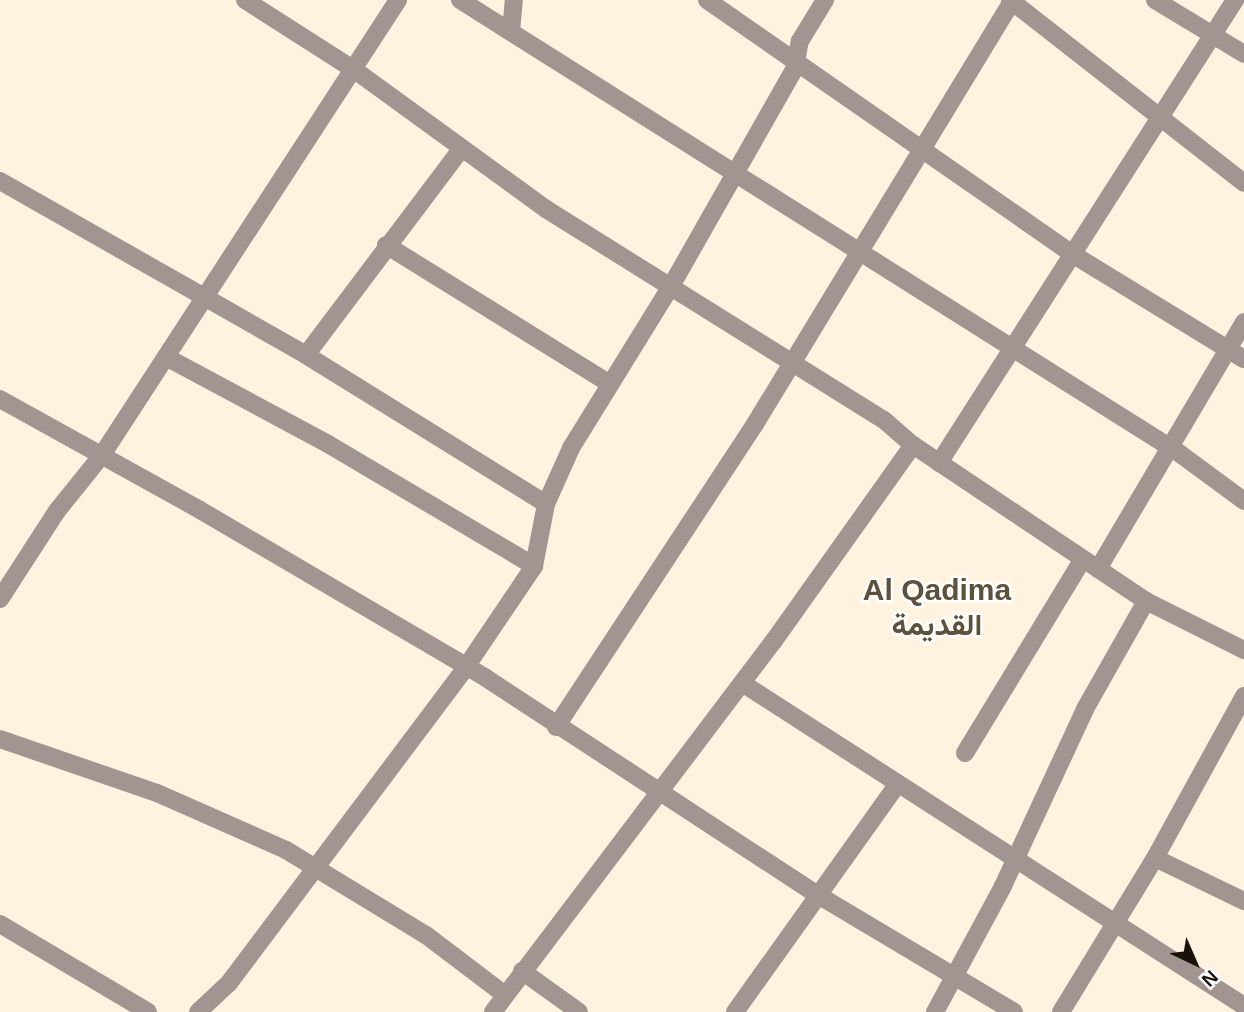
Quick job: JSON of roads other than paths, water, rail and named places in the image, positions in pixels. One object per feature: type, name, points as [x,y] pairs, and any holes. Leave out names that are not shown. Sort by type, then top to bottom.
[{"type":"street","points":[[245,0],[356,71],[546,209],[670,288],[793,360],[884,420],[939,463],[1146,601],[1244,650]]},
{"type":"street","points":[[0,599],[57,511],[102,456],[356,71],[398,0]]},
{"type":"street","points":[[460,0],[1169,447],[1244,501]]},
{"type":"street","points":[[511,32],[514,0]]},
{"type":"street","points":[[707,0],[1074,255],[1244,359]]},
{"type":"street","points":[[198,1012],[229,983],[466,667],[534,566],[546,504],[571,448],[670,288],[735,174],[797,60],[800,41],[825,0]]},
{"type":"street","points":[[556,727],[793,360],[1012,0],[1244,183]]},
{"type":"street","points":[[1155,0],[1244,54]]},
{"type":"street","points":[[939,463],[1235,0]]},
{"type":"street","points":[[306,355],[386,245],[462,148]]},
{"type":"street","points":[[0,181],[306,355],[546,504]]},
{"type":"street","points":[[386,245],[610,384]]},
{"type":"street","points":[[965,753],[1169,447],[1244,322]]},
{"type":"street","points":[[166,357],[328,443],[534,566]]},
{"type":"street","points":[[0,400],[102,456],[466,667],[818,895],[1014,1012]]},
{"type":"street","points":[[494,1012],[522,971],[742,683],[913,445]]},
{"type":"street","points":[[935,1012],[1014,860],[1086,709],[1146,601]]},
{"type":"street","points":[[742,683],[1244,1009]]},
{"type":"street","points":[[1061,1012],[1155,858],[1244,696]]},
{"type":"street","points":[[0,739],[157,793],[286,850],[426,935],[505,995]]},
{"type":"street","points":[[734,1012],[897,785]]},
{"type":"street","points":[[1155,858],[1244,901]]},
{"type":"street","points":[[0,924],[148,1012]]},
{"type":"street","points":[[522,971],[579,1012]]},
{"type":"district","name":"Al Qadima القديمة","points":[[937,607]]}]
